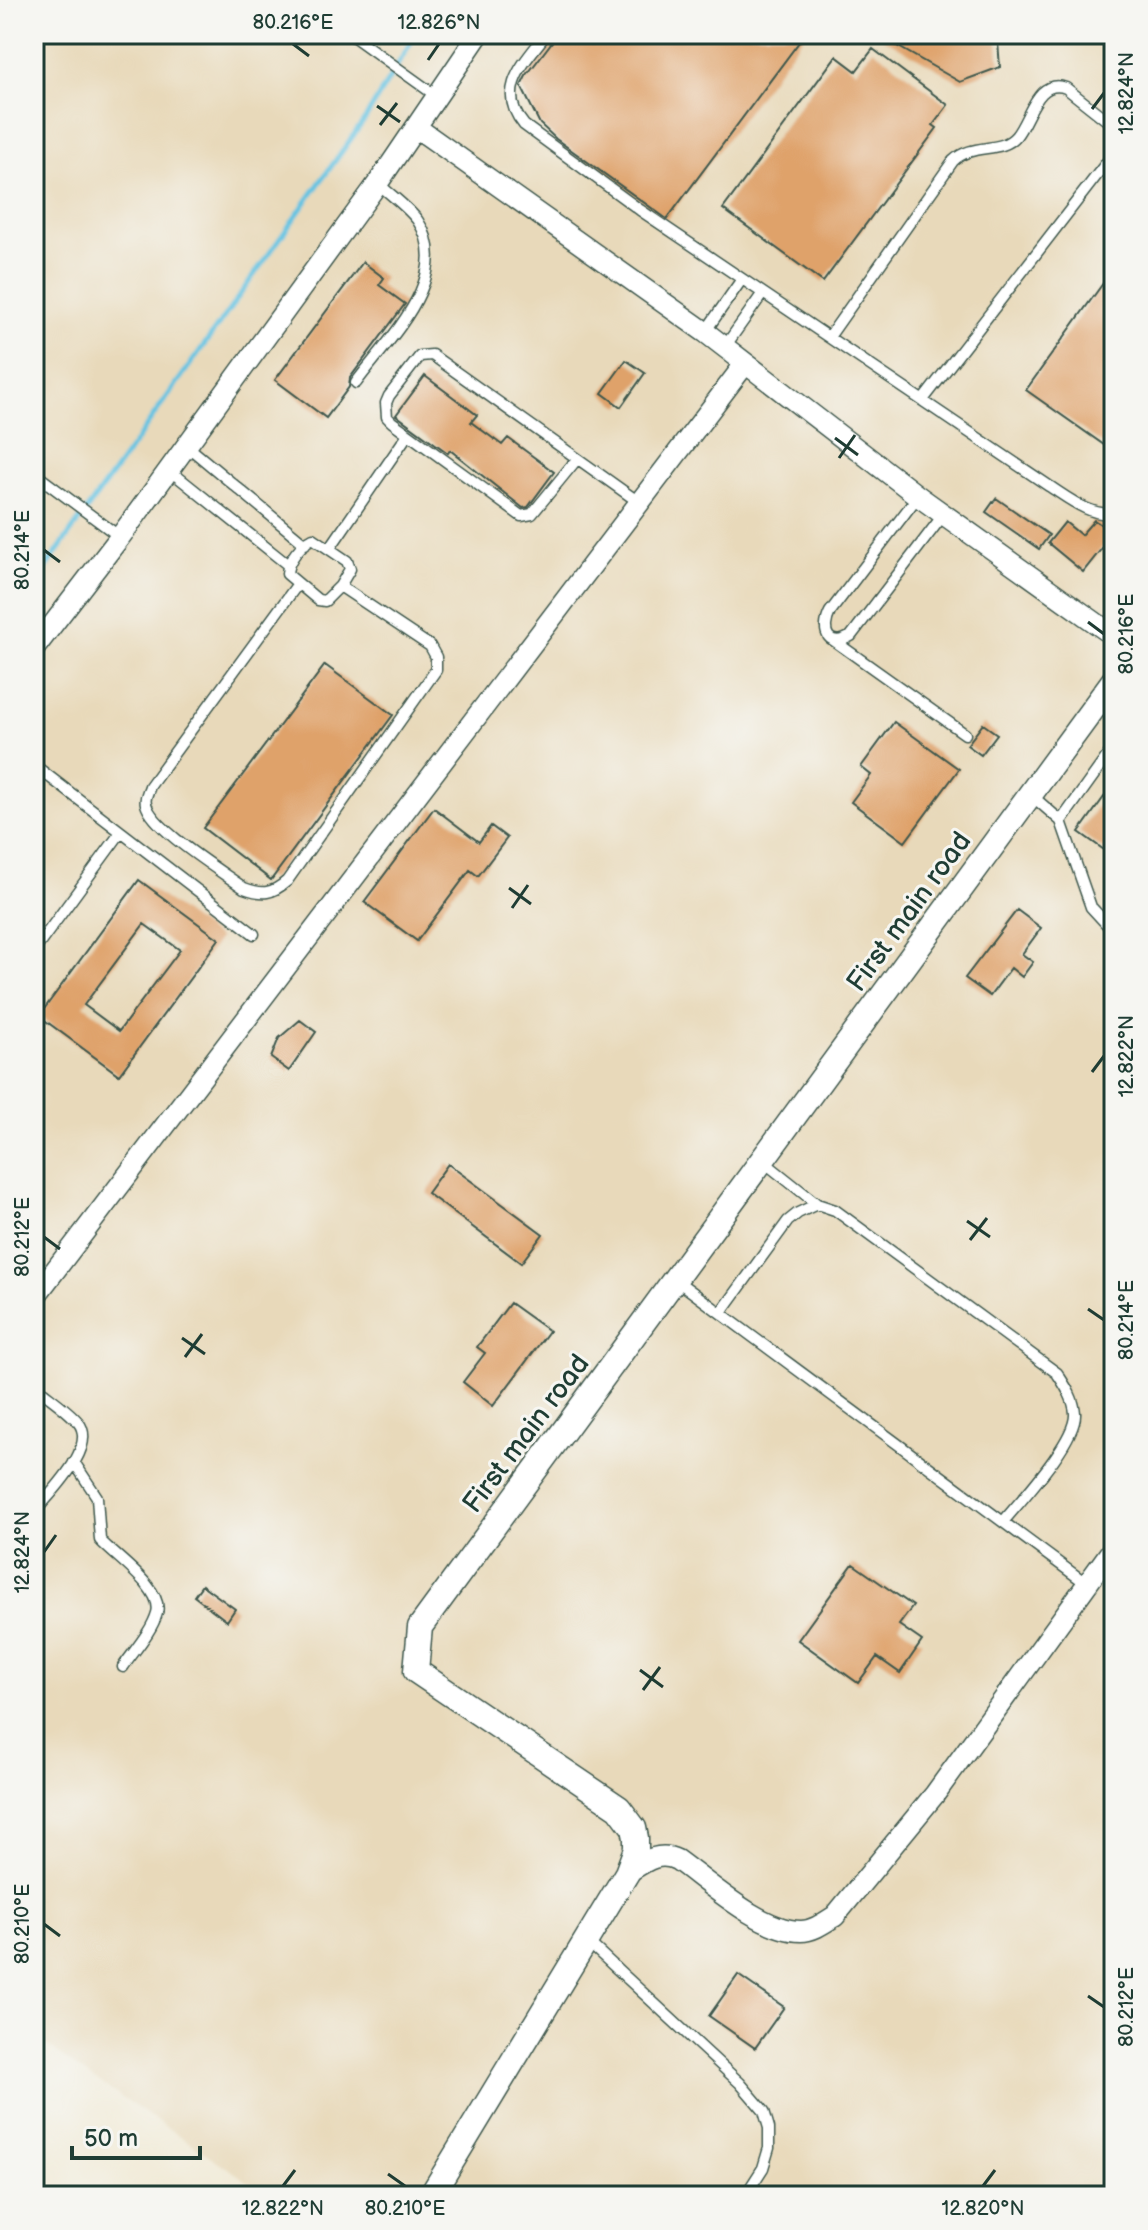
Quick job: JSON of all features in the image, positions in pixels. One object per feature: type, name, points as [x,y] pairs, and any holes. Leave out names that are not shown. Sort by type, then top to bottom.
[{"type":"street","points":[[34,649],[120,537],[378,183],[479,34]]},
{"type":"street","points":[[417,128],[705,332],[918,496],[1110,633]]},
{"type":"street","points":[[34,1298],[745,364]]},
{"type":"street","name":"First main road","points":[[431,2196],[627,1873],[636,1849],[636,1838],[634,1828],[619,1808],[416,1671],[420,1627],[1114,680]]},
{"type":"street","points":[[627,1873],[651,1858],[666,1856],[677,1860],[748,1910],[781,1929],[804,1931],[835,1916],[935,1794],[1114,1547]]},
{"type":"lane","points":[[350,34],[435,95]]},
{"type":"lane","points":[[546,34],[522,66],[513,84],[510,99],[514,113],[524,125],[640,210],[1084,508],[1109,515],[1114,513]]},
{"type":"lane","points":[[829,337],[953,161],[962,152],[1003,146],[1016,137],[1036,100],[1050,86],[1057,84],[1066,88],[1114,126]]},
{"type":"lane","points":[[923,400],[1114,153]]},
{"type":"lane","points":[[356,383],[415,303],[427,281],[431,259],[427,240],[417,220],[378,183]]},
{"type":"lane","points":[[705,332],[742,279]]},
{"type":"lane","points":[[724,348],[763,293]]},
{"type":"lane","points":[[577,459],[532,514],[521,516],[387,417],[386,403],[420,356],[432,355],[640,503]]},
{"type":"lane","points":[[330,548],[408,434]]},
{"type":"lane","points":[[186,445],[305,544]]},
{"type":"lane","points":[[168,468],[288,565]]},
{"type":"lane","points":[[34,473],[120,537]]},
{"type":"lane","points":[[918,496],[830,612],[824,628],[833,640],[965,734]]},
{"type":"lane","points":[[833,640],[840,641],[851,636],[944,514]]},
{"type":"lane","points":[[313,538],[330,548],[347,561],[350,569],[329,600],[321,602],[287,574],[288,565],[313,538]]},
{"type":"lane","points":[[297,585],[150,786],[145,798],[146,806],[159,826],[244,888],[260,894],[274,892],[287,881],[436,670],[436,657],[430,646],[340,586]]},
{"type":"lane","points":[[1061,821],[1114,747]]},
{"type":"lane","points":[[34,765],[254,934]]},
{"type":"lane","points":[[1030,794],[1061,821],[1091,907],[1114,932]]},
{"type":"lane","points":[[34,951],[121,832]]},
{"type":"lane","points":[[763,1161],[817,1204],[835,1210],[1057,1373],[1066,1386],[1076,1415],[1071,1430],[1048,1468],[1003,1522]]},
{"type":"lane","points":[[721,1313],[788,1221],[817,1204]]},
{"type":"lane","points":[[676,1280],[1087,1584]]},
{"type":"lane","points":[[34,1385],[79,1423],[85,1434],[85,1444],[74,1462],[34,1513]]},
{"type":"lane","points":[[74,1462],[97,1497],[100,1540],[151,1588],[157,1599],[157,1615],[123,1667]]},
{"type":"lane","points":[[587,1941],[740,2083],[764,2111],[769,2128],[769,2148],[763,2168],[745,2196]]},
{"type":"shaded area","points":[[34,34],[1114,34],[1114,2196],[270,2196],[77,2068],[34,2035]]},
{"type":"building","points":[[558,34],[805,34],[667,219],[556,139],[540,124],[521,86]]},
{"type":"building","points":[[876,34],[994,34],[998,42],[1000,67],[960,82]]},
{"type":"building","points":[[873,49],[948,105],[933,125],[937,128],[823,282],[723,209],[836,56],[856,71]]},
{"type":"building","points":[[363,262],[384,278],[379,285],[405,304],[350,378],[349,387],[326,418],[275,380]]},
{"type":"building","points":[[1114,268],[1114,452],[1026,390]]},
{"type":"building","points":[[626,360],[645,373],[621,407],[602,393]]},
{"type":"building","points":[[425,376],[477,415],[471,422],[502,445],[508,438],[554,472],[528,507],[523,508],[450,450],[448,453],[396,415]]},
{"type":"building","points":[[996,498],[1049,535],[1039,549],[986,512]]},
{"type":"building","points":[[1094,520],[1114,533],[1083,572],[1048,543],[1065,522],[1081,535]]},
{"type":"building","points":[[325,665],[393,715],[271,880],[203,828]]},
{"type":"building","points":[[894,722],[959,769],[905,842],[851,802],[871,775],[861,767]]},
{"type":"building","points":[[983,724],[997,734],[981,755],[967,745]]},
{"type":"building","points":[[1114,783],[1114,857],[1079,832]]},
{"type":"building","points":[[434,808],[479,842],[491,826],[507,838],[478,876],[470,870],[417,941],[364,902]]},
{"type":"building","points":[[139,880],[219,939],[119,1075],[39,1016]],"holes":[[[144,924],[180,950],[119,1031],[84,1005]]]},
{"type":"building","points":[[1017,910],[1041,928],[1022,954],[1033,962],[1022,977],[1011,968],[990,996],[965,978]]},
{"type":"building","points":[[300,1020],[316,1032],[289,1071],[271,1058],[279,1038]]},
{"type":"building","points":[[448,1164],[543,1234],[521,1263],[427,1193]]},
{"type":"building","points":[[510,1303],[549,1331],[493,1406],[463,1382],[485,1353],[477,1347]]},
{"type":"building","points":[[853,1564],[913,1606],[899,1625],[922,1641],[900,1673],[877,1657],[858,1683],[798,1640]]},
{"type":"building","points":[[202,1585],[235,1609],[227,1621],[194,1596]]},
{"type":"building","points":[[738,1975],[784,2007],[755,2048],[709,2016]]},
{"type":"waterway","points":[[34,584],[365,119],[416,34]]}]
